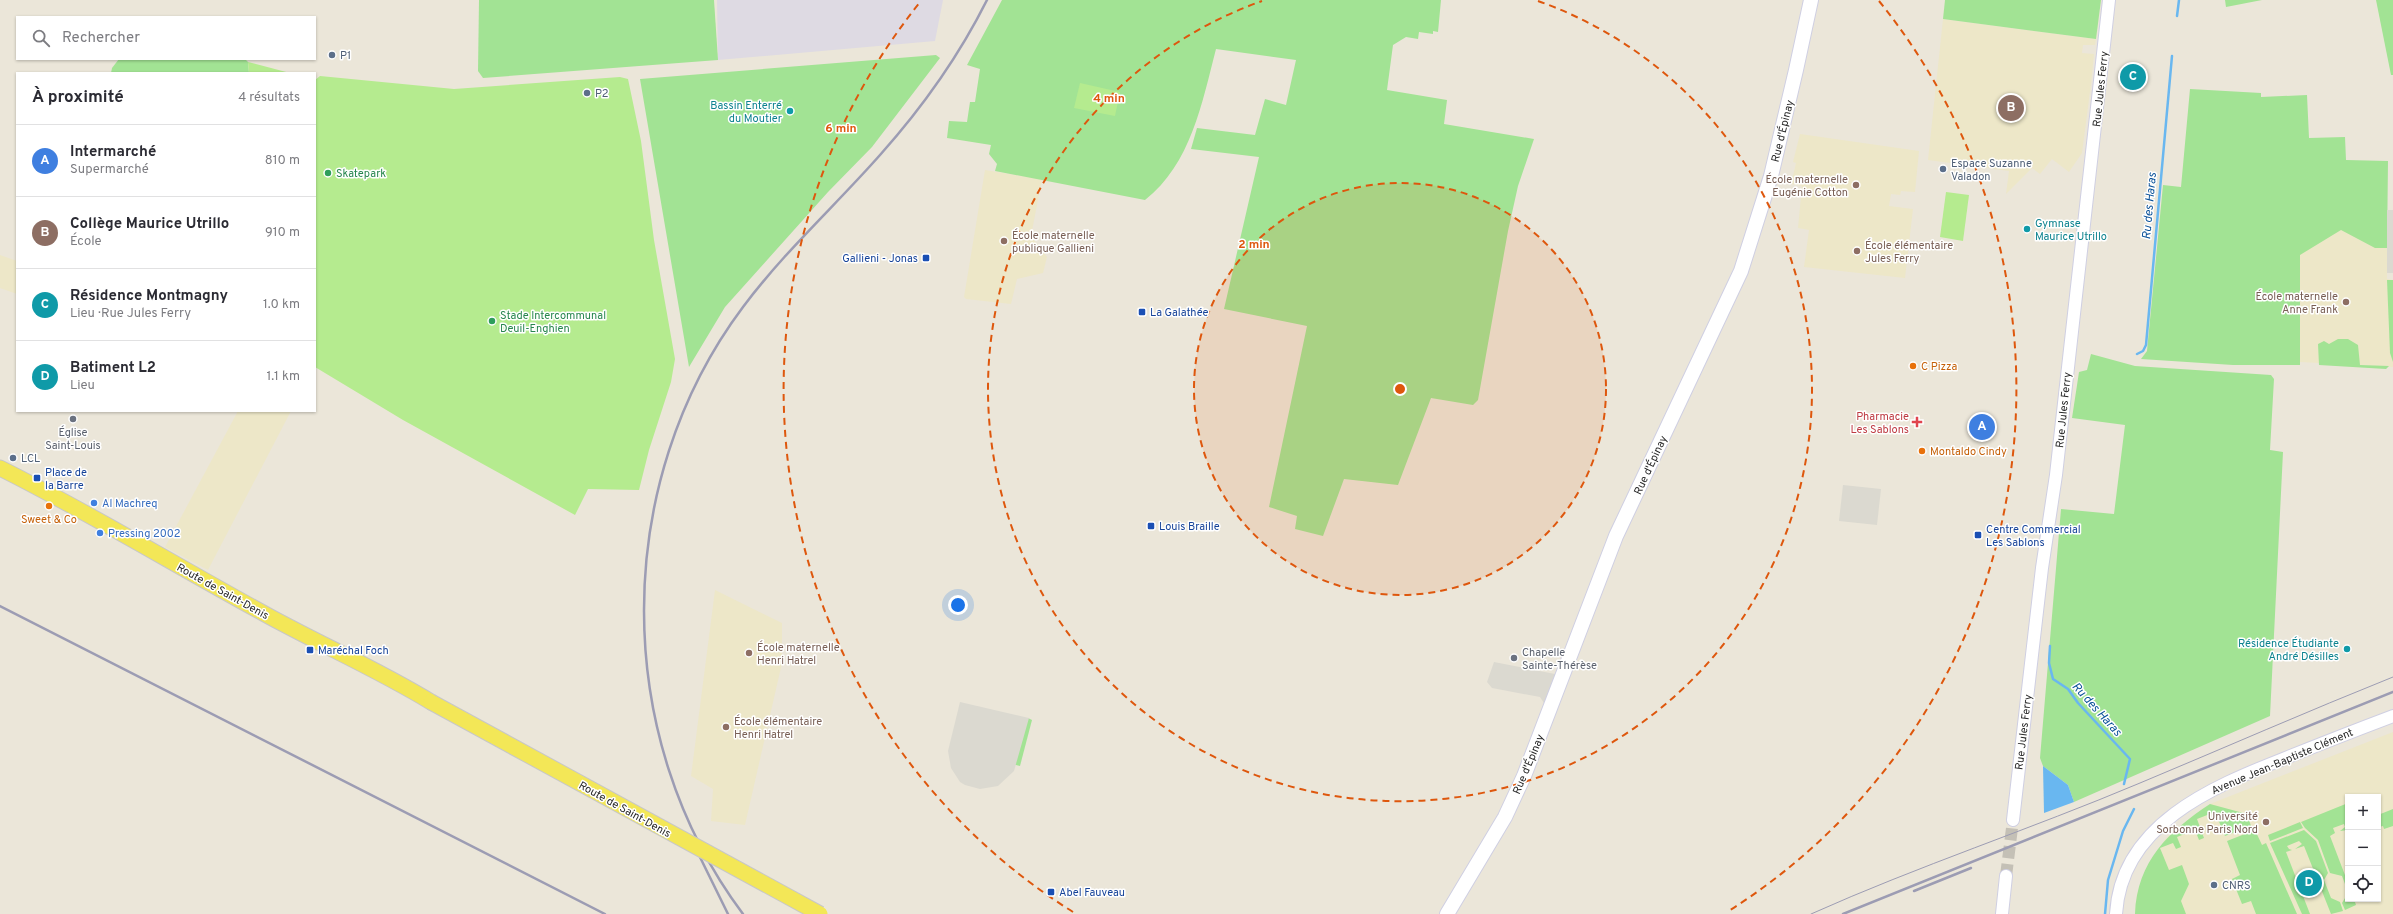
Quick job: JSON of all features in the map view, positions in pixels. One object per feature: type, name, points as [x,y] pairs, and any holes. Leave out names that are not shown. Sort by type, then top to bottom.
[{"type":"main road","name":"Rue d'Épinay","points":[[1447,914],[1505,817],[1521,781],[1616,536],[1741,271],[1771,176],[1796,70],[1810,0]]},
{"type":"main road","points":[[0,462],[20,478]]},
{"type":"main road","points":[[0,468],[20,478]]},
{"type":"main road","name":"Route de Saint-Denis","points":[[20,478],[335,652],[354,667],[409,695],[431,702],[820,914]]},
{"type":"street","name":"Rue Jules Ferry","points":[[2013,820],[2042,568],[2056,475],[2110,0]]},
{"type":"street","name":"Avenue Jean-Baptiste Clément","points":[[2116,914],[2122,884],[2131,863],[2153,832],[2178,810],[2210,791],[2253,771],[2393,716]]},
{"type":"street","points":[[2002,914],[2006,876]]},
{"type":"shaded area","points":[[717,0],[943,0],[935,41],[718,60]]},
{"type":"shaded area","points":[[1943,19],[2096,39],[2095,45],[2083,45],[2082,53],[2094,54],[2091,84],[2082,153],[2069,172],[2052,159],[2040,174],[2032,168],[2006,194],[2009,171],[1928,160]]},
{"type":"shaded area","name":"École maternelle Eugénie Cotton","points":[[1800,134],[1919,151],[1915,192],[1901,191],[1900,195],[1891,194],[1889,206],[1913,209],[1905,278],[1804,267],[1809,230],[1798,228],[1802,186],[1791,184],[1796,163],[1793,162]]},
{"type":"shaded area","name":"École maternelle publique Gallieni","points":[[985,170],[1042,179],[1031,236],[1047,257],[1043,273],[1017,279],[1011,304],[966,299],[964,297]]},
{"type":"shaded area","points":[[2387,210],[2393,210],[2393,273],[2387,273]]},
{"type":"shaded area","name":"École maternelle Anne Frank","points":[[2300,223],[2387,228],[2387,279],[2393,280],[2393,367],[2300,362]]},
{"type":"shaded area","points":[[0,255],[16,261],[16,294],[0,288]]},
{"type":"shaded area","points":[[237,412],[290,412],[208,570],[165,547]]},
{"type":"shaded area","points":[[1843,485],[1881,489],[1877,525],[1839,521]]},
{"type":"shaded area","points":[[715,590],[782,623],[782,663],[745,825],[711,821],[713,789],[691,776]]},
{"type":"shaded area","points":[[1494,662],[1555,674],[1558,677],[1548,704],[1544,703],[1540,697],[1492,688],[1487,682]]},
{"type":"shaded area","points":[[960,702],[1029,718],[1014,771],[998,786],[980,789],[965,785],[960,782],[951,768],[948,751]]},
{"type":"shaded area","name":"Université Sorbonne Paris Nord","points":[[2393,732],[2393,914],[2135,914],[2137,894],[2152,859],[2166,838],[2210,804]]},
{"type":"green space","points":[[479,0],[714,0],[718,60],[483,78],[478,71]]},
{"type":"green space","points":[[1002,0],[1441,0],[1438,32],[1433,31],[1433,34],[1419,32],[1418,39],[1406,37],[1393,45],[1387,90],[1447,100],[1444,124],[1534,139],[1518,186],[1508,231],[1478,400],[1473,405],[1431,398],[1398,485],[1344,479],[1323,536],[1295,529],[1297,516],[1269,507],[1307,326],[1224,309],[1259,157],[1191,149],[1197,128],[1255,135],[1265,99],[1286,105],[1296,60],[1216,49],[1200,111],[1184,151],[1174,169],[1161,185],[1145,200],[995,171],[997,164],[989,154],[991,145],[947,138],[949,121],[967,122],[970,102],[975,102],[980,69],[967,65]]},
{"type":"green space","points":[[1945,0],[2101,0],[2096,39],[1943,19]]},
{"type":"green space","points":[[2225,0],[2262,0],[2226,7]]},
{"type":"green space","points":[[2376,0],[2393,0],[2393,75],[2391,75]]},
{"type":"green space","points":[[936,55],[940,58],[872,147],[828,192],[725,307],[689,367],[640,79]]},
{"type":"green space","points":[[118,60],[246,60],[248,62],[249,72],[111,72],[112,68]]},
{"type":"green space","points":[[248,62],[286,72],[249,72]]},
{"type":"green space","points":[[2142,65],[2139,86],[2119,84],[2121,69]]},
{"type":"green space","name":"Stade Intercommunal Deuil-Enghien","points":[[320,76],[454,89],[620,77],[628,79],[641,141],[654,240],[675,359],[671,382],[649,450],[639,490],[588,489],[575,515],[403,420],[316,368],[316,79]]},
{"type":"green space","points":[[1080,83],[1120,92],[1115,116],[1074,108]]},
{"type":"green space","points":[[2190,89],[2261,93],[2261,97],[2307,95],[2309,138],[2345,137],[2346,160],[2388,161],[2387,248],[2375,248],[2341,230],[2300,255],[2300,365],[2233,365],[2141,359],[2147,351],[2163,185],[2181,187]]},
{"type":"green space","points":[[1946,192],[1969,195],[1963,241],[1940,237]]},
{"type":"green space","points":[[2387,280],[2393,280],[2393,362],[2390,353]]},
{"type":"green space","points":[[2338,339],[2348,339],[2358,345],[2360,365],[2389,366],[2386,369],[2319,365],[2318,344],[2324,341],[2329,344]]},
{"type":"green space","points":[[2091,354],[2135,366],[2271,375],[2274,379],[2270,450],[2283,452],[2270,716],[2074,802],[2068,785],[2043,766],[2040,758],[2061,509],[2114,514],[2125,425],[2072,418],[2079,372],[2087,370]]},
{"type":"green space","points":[[1028,718],[1032,720],[1020,766],[1004,762]]},
{"type":"green space","points":[[2210,804],[2247,814],[2251,826],[2225,836],[2215,812],[2197,819],[2204,838],[2199,840],[2195,830],[2177,837],[2181,847],[2176,849],[2173,843],[2160,848],[2169,870],[2182,865],[2189,884],[2181,901],[2186,914],[2135,914],[2137,895],[2142,878],[2158,849],[2181,825]]},
{"type":"green space","points":[[2345,804],[2345,827],[2344,824],[2333,828],[2335,833],[2330,836],[2345,875],[2345,884],[2342,876],[2330,873],[2318,840],[2305,828],[2301,822]]},
{"type":"green space","points":[[2393,809],[2393,826],[2384,829],[2383,826],[2381,826],[2381,814]]},
{"type":"green space","points":[[2300,822],[2303,828],[2270,841],[2268,835]]},
{"type":"green space","points":[[2255,830],[2262,845],[2266,843],[2297,914],[2256,914],[2251,901],[2242,904],[2232,879],[2240,875],[2227,841]]},
{"type":"green space","points":[[2304,830],[2316,841],[2328,873],[2324,880],[2331,898],[2340,902],[2343,911],[2331,914],[2304,846],[2295,849],[2302,844],[2299,841],[2287,846],[2292,850],[2286,852],[2310,914],[2302,914],[2270,843]]},
{"type":"green space","points":[[2345,898],[2345,902],[2355,902],[2356,905],[2345,910],[2342,903]]},
{"type":"water","points":[[2043,766],[2068,785],[2074,802],[2044,813]]},
{"type":"waterway","name":"Ru des Haras","points":[[2177,16],[2179,0]]},
{"type":"waterway","name":"Ru des Haras","points":[[2137,354],[2143,351],[2146,345],[2172,56]]},
{"type":"waterway","name":"Ru des Haras","points":[[2050,646],[2049,663],[2053,679],[2068,689],[2078,703],[2130,759],[2124,784]]},
{"type":"waterway","name":"Ru des Haras","points":[[2105,914],[2108,880],[2123,831],[2134,809]]},
{"type":"tunnel","points":[[2006,876],[2013,820]]},
{"type":"tram line","points":[[1811,914],[1851,896],[2099,800],[2393,677]]},
{"type":"railway","points":[[743,914],[700,845],[669,770],[650,691],[644,610],[650,530],[669,451],[700,376],[743,307],[775,267],[896,137],[939,81],[976,21],[987,0]]},
{"type":"railway","points":[[0,606],[605,914]]},
{"type":"railway","points":[[1843,914],[2393,692]]},
{"type":"railway","points":[[695,847],[728,914]]},
{"type":"railway","points":[[1914,891],[1971,868]]},
{"type":"place","name":"P1","points":[[332,55]]},
{"type":"place","name":"Résidence Montmagny","points":[[2133,77]]},
{"type":"place","name":"P2","points":[[587,93]]},
{"type":"place","name":"Collège Maurice Utrillo","points":[[2011,108]]},
{"type":"place","name":"Bassin Enterré du Moutier","points":[[790,111]]},
{"type":"place","name":"Espace Suzanne Valadon","points":[[1943,169]]},
{"type":"place","name":"Skatepark","points":[[328,173]]},
{"type":"place","name":"École maternelle Eugénie Cotton","points":[[1856,185]]},
{"type":"place","name":"Gymnase Maurice Utrillo","points":[[2027,229]]},
{"type":"place","name":"École maternelle publique Gallieni","points":[[1004,241]]},
{"type":"place","name":"École élémentaire Jules Ferry","points":[[1857,251]]},
{"type":"place","name":"Gallieni - Jonas","points":[[926,258]]},
{"type":"place","name":"École maternelle Anne Frank","points":[[2346,302]]},
{"type":"place","name":"La Galathée","points":[[1142,312]]},
{"type":"place","name":"Stade Intercommunal Deuil-Enghien","points":[[492,321]]},
{"type":"place","name":"C Pizza","points":[[1913,366]]},
{"type":"place","name":"Église Saint-Louis","points":[[73,419]]},
{"type":"place","name":"Pharmacie Les Sablons","points":[[1917,422]]},
{"type":"place","name":"Intermarché","points":[[1982,427]]},
{"type":"place","name":"Montaldo Cindy","points":[[1922,451]]},
{"type":"place","name":"LCL","points":[[13,458]]},
{"type":"place","name":"Place de la Barre","points":[[37,478]]},
{"type":"place","name":"Al Machreq","points":[[94,503]]},
{"type":"place","name":"Sweet & Co","points":[[49,506]]},
{"type":"place","name":"Louis Braille","points":[[1151,526]]},
{"type":"place","name":"Pressing 2002","points":[[100,533]]},
{"type":"place","name":"Centre Commercial Les Sablons","points":[[1978,535]]},
{"type":"place","name":"Résidence Étudiante André Désilles","points":[[2347,649]]},
{"type":"place","name":"Maréchal Foch","points":[[310,650]]},
{"type":"place","name":"École maternelle Henri Hatrel","points":[[749,653]]},
{"type":"place","name":"Chapelle Sainte-Thérèse","points":[[1514,658]]},
{"type":"place","name":"École élémentaire Henri Hatrel","points":[[726,727]]},
{"type":"place","name":"Université Sorbonne Paris Nord","points":[[2266,822]]},
{"type":"place","name":"Batiment L2","points":[[2309,883]]},
{"type":"place","name":"CNRS","points":[[2214,885]]},
{"type":"place","name":"Abel Fauveau","points":[[1051,892]]}]
